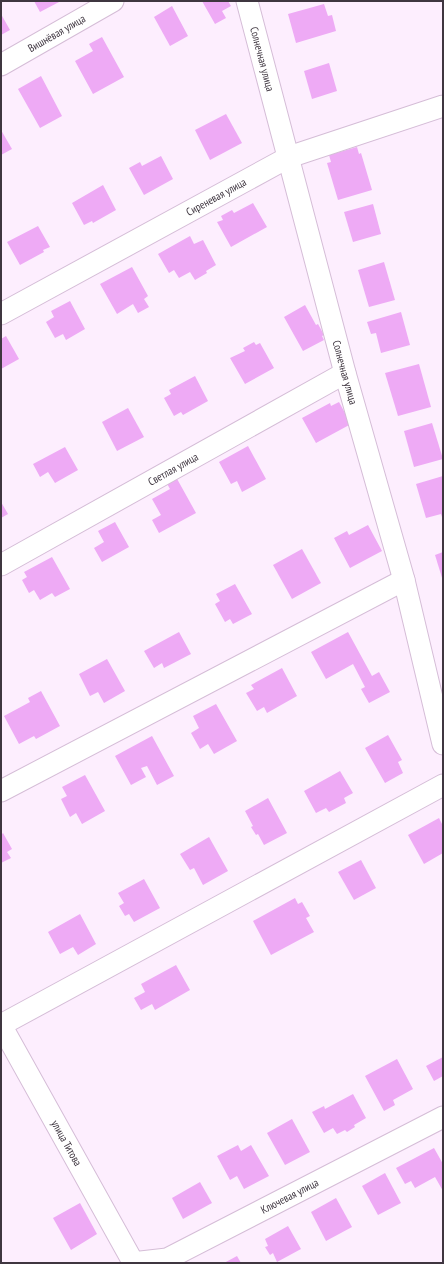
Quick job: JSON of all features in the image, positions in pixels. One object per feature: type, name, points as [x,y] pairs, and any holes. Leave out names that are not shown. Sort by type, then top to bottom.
[{"type":"street","name":"Вишнёвая улица","points":[[1,65],[113,1]]},
{"type":"street","name":"Солнечная улица","points":[[247,1],[345,373],[404,580],[443,744]]},
{"type":"street","name":"Сиреневая улица","points":[[1,314],[289,156],[443,106]]},
{"type":"street","name":"Светлая улица","points":[[1,565],[345,373]]},
{"type":"street","points":[[1,791],[404,580]]},
{"type":"street","points":[[1,1025],[443,784]]},
{"type":"street","name":"улица Титова","points":[[1,1025],[133,1263]]},
{"type":"street","name":"Ключевая улица","points":[[133,1263],[168,1261],[443,1117]]},
{"type":"building","points":[[34,1],[61,1],[40,12]]},
{"type":"building","points":[[202,1],[228,1],[231,6],[222,11],[226,18],[215,24]]},
{"type":"building","points":[[324,4],[328,16],[332,15],[336,31],[296,43],[288,14]]},
{"type":"building","points":[[172,6],[188,36],[170,46],[154,17]]},
{"type":"building","points":[[1,14],[10,30],[1,35]]},
{"type":"building","points":[[102,37],[124,77],[93,94],[75,61],[93,51],[89,44]]},
{"type":"building","points":[[329,63],[337,91],[312,99],[304,71]]},
{"type":"building","points":[[41,76],[62,116],[40,128],[18,89]]},
{"type":"building","points":[[226,114],[242,143],[210,160],[195,130]]},
{"type":"building","points":[[1,130],[12,149],[1,155]]},
{"type":"building","points":[[357,147],[359,154],[361,153],[372,190],[338,200],[327,163],[331,162],[329,155]]},
{"type":"building","points":[[161,156],[173,179],[144,195],[129,168],[140,162],[142,166]]},
{"type":"building","points":[[103,185],[116,210],[93,223],[92,221],[84,225],[72,203]]},
{"type":"building","points":[[253,203],[267,227],[231,247],[217,222],[223,220],[221,216],[232,210],[234,213]]},
{"type":"building","points":[[373,204],[381,234],[353,242],[344,212]]},
{"type":"building","points":[[38,226],[50,247],[43,250],[44,252],[20,265],[7,242]]},
{"type":"building","points":[[190,236],[194,244],[203,240],[216,265],[206,271],[207,273],[195,280],[190,272],[179,278],[174,270],[169,273],[158,254]]},
{"type":"building","points":[[384,262],[395,300],[369,307],[358,270]]},
{"type":"building","points":[[132,267],[148,296],[144,299],[149,307],[138,313],[133,304],[117,314],[100,284]]},
{"type":"building","points":[[70,301],[85,329],[66,340],[63,334],[55,338],[46,322],[54,317],[51,311]]},
{"type":"building","points":[[305,305],[316,325],[318,324],[324,335],[322,336],[324,340],[303,351],[284,317]]},
{"type":"building","points":[[401,312],[410,345],[381,353],[376,333],[371,334],[367,322]]},
{"type":"building","points":[[6,336],[19,359],[1,369],[1,339]]},
{"type":"building","points":[[254,342],[256,345],[260,343],[274,368],[245,384],[230,358],[245,351],[243,348]]},
{"type":"building","points":[[419,364],[431,407],[398,416],[385,373]]},
{"type":"building","points":[[195,376],[208,401],[183,415],[181,412],[174,416],[164,398],[171,394],[169,390]]},
{"type":"building","points":[[339,402],[351,424],[316,443],[302,418],[330,403],[331,406]]},
{"type":"building","points":[[128,408],[144,437],[117,451],[102,422]]},
{"type":"building","points":[[432,423],[443,459],[414,467],[404,431]]},
{"type":"building","points":[[248,446],[266,479],[242,492],[237,481],[231,484],[219,462]]},
{"type":"building","points":[[65,447],[78,470],[55,483],[48,472],[40,477],[33,464]]},
{"type":"building","points":[[443,476],[443,517],[441,514],[426,518],[416,484]]},
{"type":"building","points":[[176,477],[196,513],[159,533],[152,520],[161,515],[152,499],[170,489],[166,482]]},
{"type":"building","points":[[1,502],[8,514],[1,518]]},
{"type":"building","points":[[115,522],[129,547],[102,562],[94,548],[104,542],[98,531]]},
{"type":"building","points":[[368,525],[382,551],[350,568],[334,538],[347,531],[349,535]]},
{"type":"building","points":[[302,549],[321,583],[292,599],[273,565]]},
{"type":"building","points":[[443,552],[443,581],[435,555]]},
{"type":"building","points":[[52,557],[70,589],[55,597],[52,593],[40,600],[34,590],[29,593],[22,580],[27,577],[24,572]]},
{"type":"building","points":[[235,584],[252,614],[233,624],[230,619],[225,622],[215,604],[220,601],[216,594]]},
{"type":"building","points":[[179,632],[191,654],[164,668],[162,663],[154,668],[144,651]]},
{"type":"building","points":[[348,632],[372,676],[379,672],[390,692],[369,703],[361,689],[365,687],[353,664],[326,679],[311,652]]},
{"type":"building","points":[[107,659],[125,691],[104,703],[98,692],[90,696],[79,674]]},
{"type":"building","points":[[282,668],[297,696],[267,713],[264,707],[257,711],[246,693],[254,689],[251,685]]},
{"type":"building","points":[[41,691],[60,726],[36,739],[34,736],[19,744],[4,716],[30,702],[28,698]]},
{"type":"building","points":[[216,704],[237,741],[214,754],[208,744],[200,749],[191,733],[199,728],[193,716]]},
{"type":"building","points":[[388,735],[402,760],[398,762],[403,773],[385,783],[365,748]]},
{"type":"building","points":[[152,736],[174,776],[157,785],[147,766],[141,768],[146,777],[131,785],[115,756]]},
{"type":"building","points":[[340,771],[353,793],[344,798],[346,803],[329,812],[326,808],[316,813],[304,791]]},
{"type":"building","points":[[85,775],[105,811],[82,824],[76,813],[70,817],[61,799],[67,796],[62,787]]},
{"type":"building","points":[[268,798],[287,833],[264,845],[258,834],[256,835],[251,827],[253,826],[245,811]]},
{"type":"building","points":[[439,818],[443,826],[443,853],[424,864],[408,835]]},
{"type":"building","points":[[3,833],[12,849],[7,852],[11,858],[1,863],[1,835]]},
{"type":"building","points":[[209,837],[228,871],[203,885],[194,868],[190,870],[180,854]]},
{"type":"building","points":[[361,860],[376,888],[354,900],[338,872]]},
{"type":"building","points":[[144,879],[160,908],[134,922],[129,914],[125,916],[119,906],[124,903],[118,893]]},
{"type":"building","points":[[295,898],[298,904],[302,902],[310,916],[306,918],[314,932],[271,955],[253,921]]},
{"type":"building","points":[[80,914],[96,944],[78,955],[73,947],[60,954],[48,932]]},
{"type":"building","points":[[176,965],[190,990],[155,1010],[152,1004],[141,1010],[134,998],[145,992],[141,984]]},
{"type":"building","points":[[443,1057],[443,1076],[434,1081],[426,1066]]},
{"type":"building","points":[[397,1059],[413,1089],[393,1100],[395,1105],[384,1111],[365,1076]]},
{"type":"building","points":[[353,1094],[366,1118],[354,1125],[355,1127],[347,1132],[345,1130],[337,1134],[333,1128],[324,1133],[312,1112],[324,1106],[325,1109]]},
{"type":"building","points":[[292,1119],[310,1152],[285,1165],[267,1133]]},
{"type":"building","points":[[238,1145],[241,1151],[251,1145],[269,1176],[244,1189],[237,1176],[230,1180],[217,1156]]},
{"type":"building","points":[[434,1148],[443,1164],[443,1191],[435,1177],[415,1188],[411,1181],[405,1184],[396,1168]]},
{"type":"building","points":[[385,1173],[401,1203],[378,1215],[362,1186]]},
{"type":"building","points":[[200,1182],[212,1203],[183,1219],[172,1198]]},
{"type":"building","points":[[336,1198],[352,1227],[326,1241],[311,1212]]},
{"type":"building","points":[[80,1203],[97,1234],[71,1250],[53,1218]]},
{"type":"building","points":[[288,1226],[301,1249],[277,1262],[273,1253],[270,1255],[265,1247],[268,1246],[265,1239]]},
{"type":"building","points":[[237,1256],[241,1263],[224,1263]]}]
